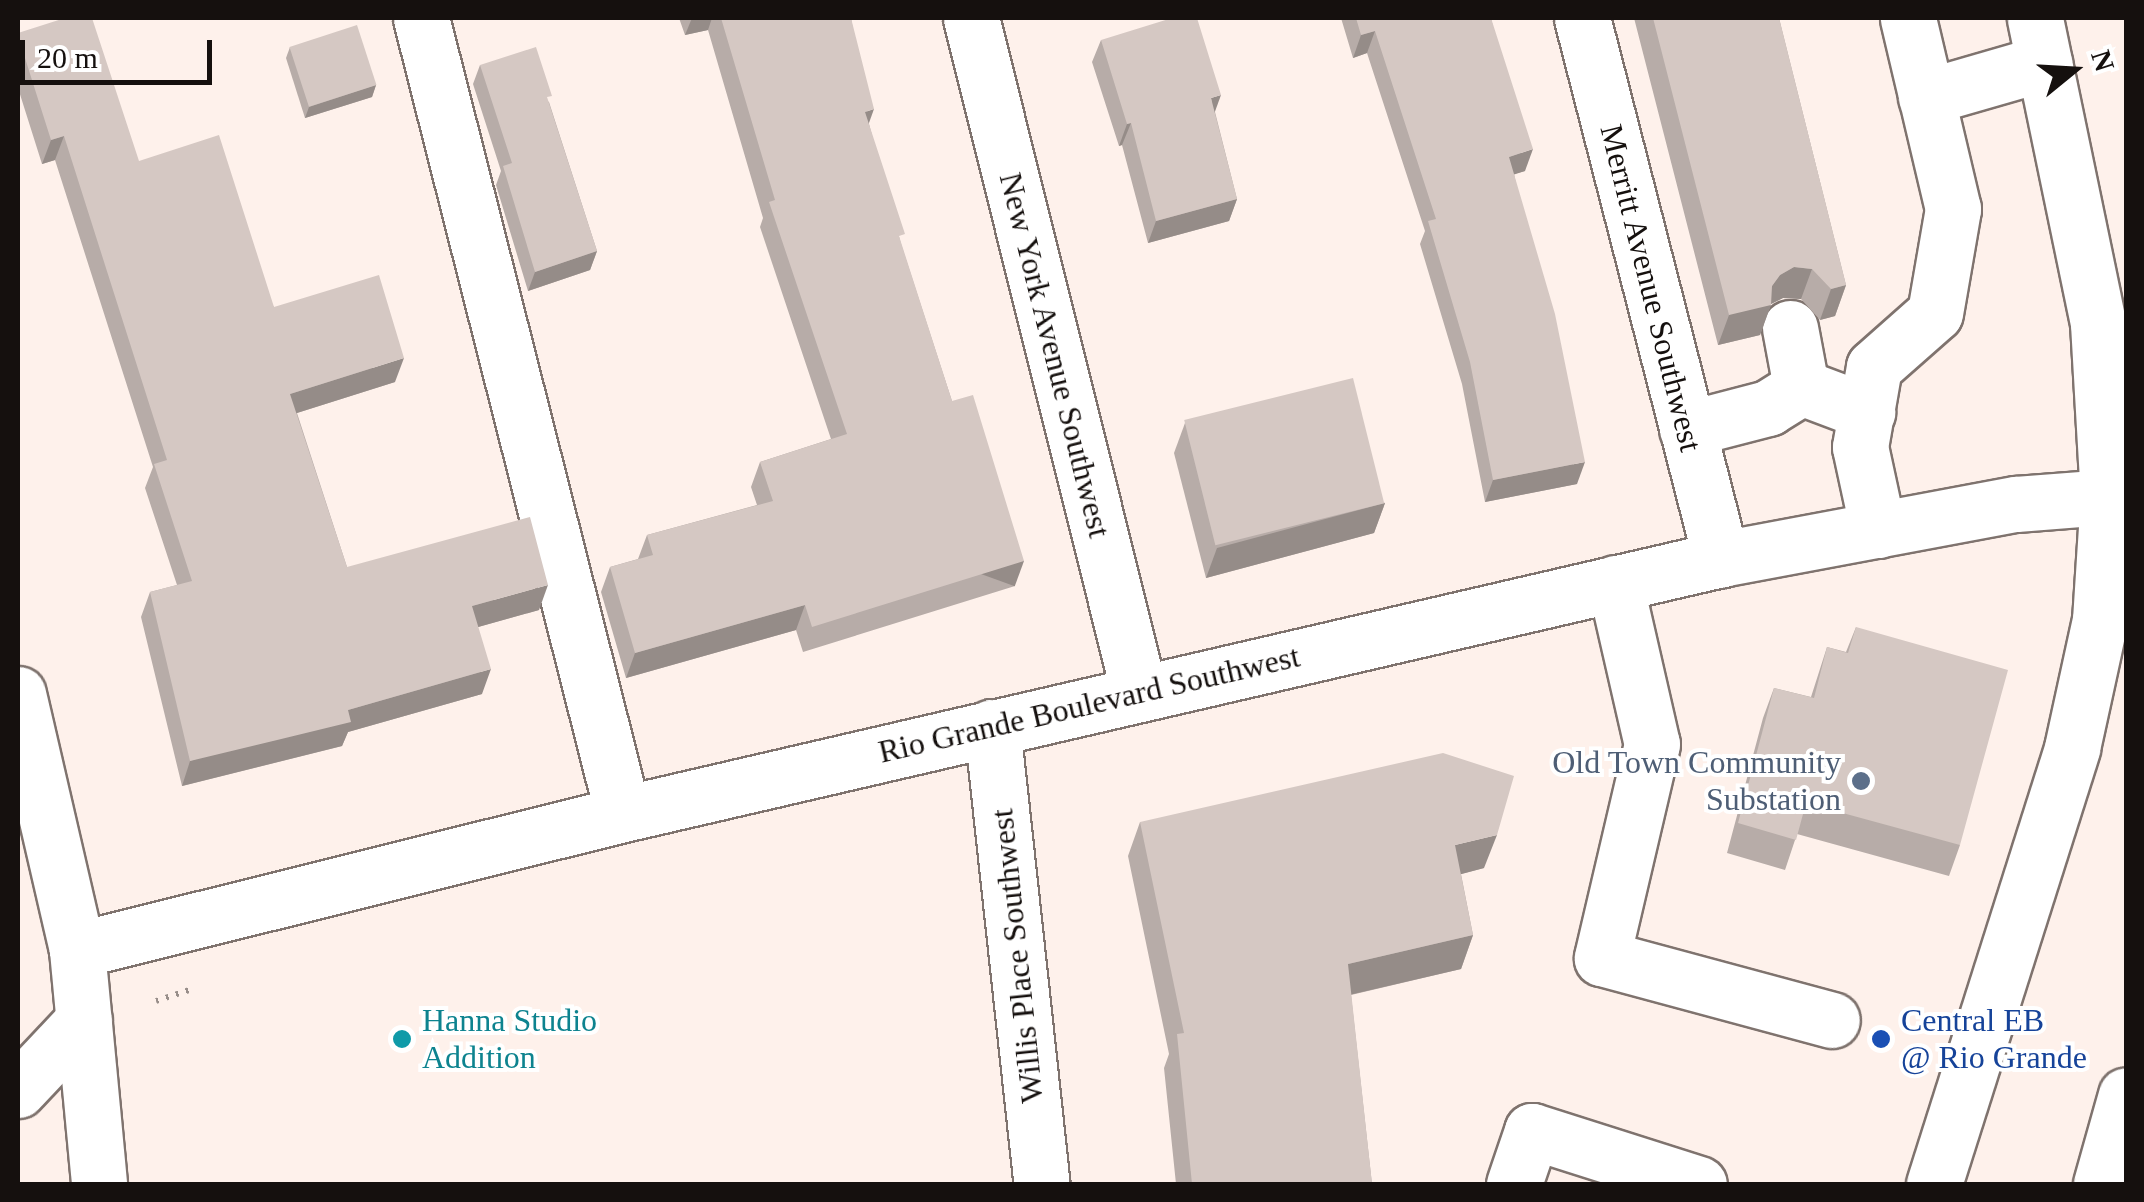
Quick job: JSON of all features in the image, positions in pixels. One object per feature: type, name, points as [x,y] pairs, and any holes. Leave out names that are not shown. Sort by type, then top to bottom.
[{"type":"street","points":[[422,18],[623,814]]},
{"type":"street","name":"New York Avenue Southwest","points":[[971,18],[1139,692]]},
{"type":"street","name":"Merritt Avenue Southwest","points":[[1582,18],[1721,559]]},
{"type":"street","points":[[1878,530],[1860,446],[1874,367],[1935,313],[1952,208],[1908,18]]},
{"type":"street","points":[[1926,96],[2039,40],[2098,323],[2117,495],[2100,620],[2072,748],[1934,1184]]},
{"type":"street","points":[[1790,328],[1802,387]]},
{"type":"street","points":[[1688,429],[1768,408],[1802,387]]},
{"type":"street","points":[[1802,387],[1866,412]]},
{"type":"street","name":"Rio Grande Boulevard Southwest","points":[[77,950],[623,814],[1721,559],[2016,504],[2117,495]]},
{"type":"street","points":[[1616,583],[1652,744],[1602,958],[1832,1020]]},
{"type":"street","points":[[18,694],[77,950],[98,1184]]},
{"type":"street","name":"Willis Place Southwest","points":[[992,727],[1042,1184]]},
{"type":"street","points":[[18,1090],[84,1020]]},
{"type":"street","points":[[2101,1184],[2126,1096]]},
{"type":"street","points":[[1514,1184],[1532,1131],[1699,1184]]},
{"type":"street","points":[[1534,1184],[1536,1178],[1559,1184]]},
{"type":"path","points":[[156,1001],[195,988]]},
{"type":"building","points":[[65,18],[92,18],[139,161],[219,135],[274,307],[379,275],[404,358],[290,394],[347,567],[530,517],[548,585],[472,606],[491,669],[348,710],[351,722],[190,761],[150,592],[192,581],[154,464],[167,460],[64,136],[51,140],[18,36]]},
{"type":"building","points":[[721,18],[851,18],[874,109],[865,112],[905,234],[899,236],[952,401],[973,395],[1024,561],[812,627],[805,605],[635,653],[610,567],[653,555],[647,535],[773,501],[760,462],[847,434],[769,202],[775,200]]},
{"type":"building","points":[[1172,18],[1197,18],[1221,95],[1211,98],[1237,199],[1156,221],[1131,123],[1127,124],[1101,40]]},
{"type":"building","points":[[1356,18],[1491,18],[1533,149],[1509,157],[1555,314],[1585,462],[1493,480],[1470,362],[1428,221],[1436,219],[1375,31],[1361,35]]},
{"type":"building","points":[[1653,18],[1779,18],[1846,285],[1831,289],[1812,269],[1794,267],[1780,275],[1772,286],[1771,305],[1729,315]]},
{"type":"building","points":[[357,25],[376,85],[309,107],[289,47]]},
{"type":"building","points":[[536,47],[552,96],[547,97],[597,251],[535,272],[503,166],[512,163],[480,65]]},
{"type":"building","points":[[1353,378],[1384,503],[1215,545],[1184,420]]},
{"type":"building","name":"Old Town Community Substation","points":[[1856,627],[2008,670],[1960,845],[1806,803],[1796,840],[1738,823],[1774,688],[1814,698],[1827,647],[1848,653]]},
{"type":"building","points":[[1443,753],[1514,776],[1497,835],[1455,845],[1473,935],[1348,964],[1372,1184],[1192,1184],[1177,1034],[1184,1033],[1140,822]]},
{"type":"place","name":"Old Town Community Substation","points":[[1861,781]]},
{"type":"place","name":"Hanna Studio Addition","points":[[402,1039]]},
{"type":"place","name":"Central EB @ Rio Grande","points":[[1881,1039]]}]
